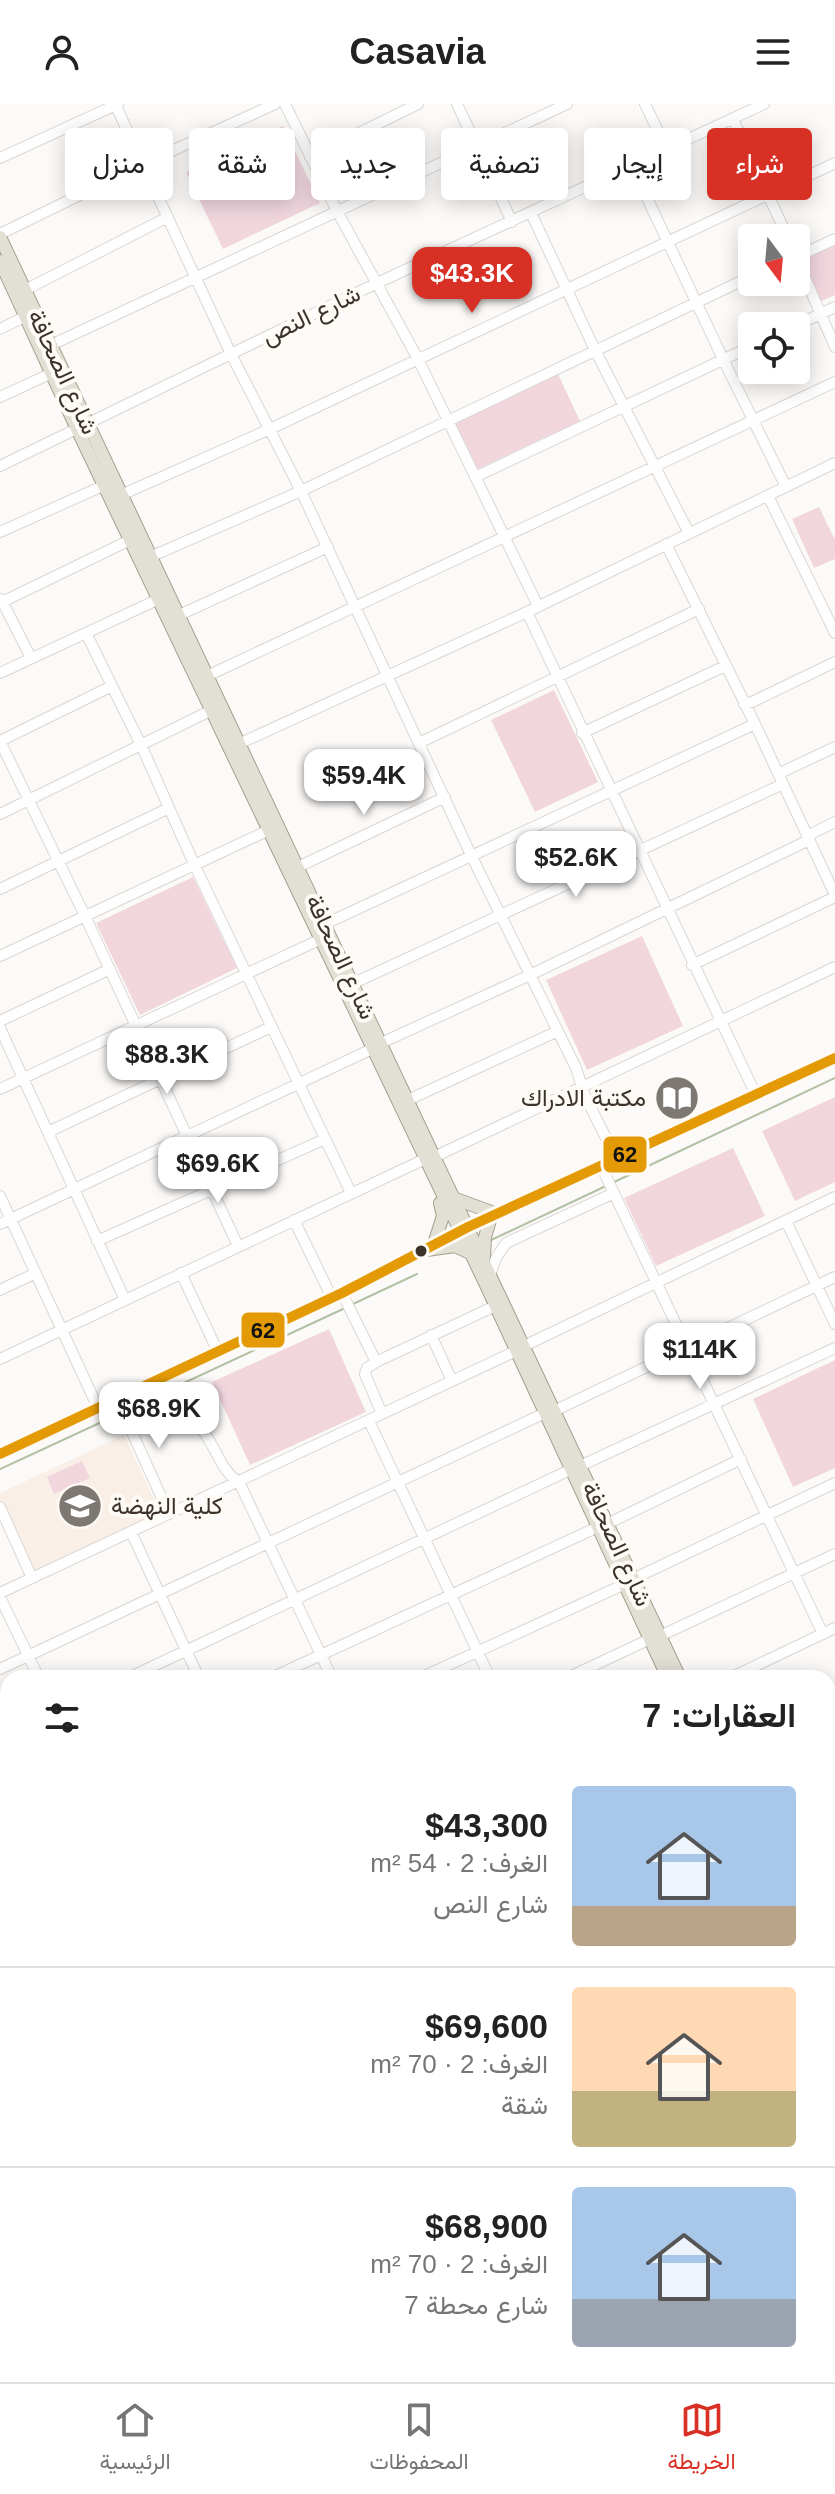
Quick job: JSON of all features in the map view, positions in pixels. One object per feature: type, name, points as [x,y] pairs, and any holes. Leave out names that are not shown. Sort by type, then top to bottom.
[{"type":"main road","name":"شارع الصحافة","points":[[0,235],[51,345],[105,485],[212,710],[298,867],[354,983],[377,1046],[430,1158],[453,1198],[470,1253],[495,1306],[520,1348]]},
{"type":"main road","name":"شارع الصحافة","points":[[0,261],[52,373],[121,495],[207,676],[269,830],[321,939],[408,1100],[430,1158],[431,1173],[491,1272],[520,1348],[655,1638],[665,1670]]},
{"type":"main road","points":[[431,1173],[443,1210],[434,1244]]},
{"type":"main road","points":[[453,1198],[494,1215],[485,1237],[484,1260]]},
{"type":"main road","points":[[420,1251],[455,1246],[470,1253]]},
{"type":"main road","name":"شارع الصحافة","points":[[655,1638],[675,1670]]},
{"type":"street","points":[[0,158],[116,104],[127,128]]},
{"type":"street","points":[[173,150],[275,104]]},
{"type":"street","points":[[285,104],[375,284],[418,359],[505,537],[582,733],[756,1095]]},
{"type":"street","points":[[310,157],[418,104]]},
{"type":"street","points":[[457,104],[468,128]]},
{"type":"street","points":[[517,128],[567,104]]},
{"type":"street","points":[[645,104],[656,128]]},
{"type":"street","name":"شارع النص","points":[[691,139],[764,104]]},
{"type":"street","points":[[733,119],[737,128]]},
{"type":"street","points":[[51,345],[441,163]]},
{"type":"street","points":[[812,174],[835,163]]},
{"type":"street","name":"شارع النص","points":[[0,466],[375,284],[584,188]]},
{"type":"street","points":[[0,235],[70,200]]},
{"type":"street","points":[[160,200],[231,354],[328,547],[617,1160]]},
{"type":"street","points":[[502,200],[512,222]]},
{"type":"street","points":[[649,200],[786,487]]},
{"type":"street","points":[[121,495],[270,429],[758,200]]},
{"type":"street","points":[[771,200],[782,224]]},
{"type":"street","points":[[531,213],[595,350],[689,533]]},
{"type":"street","points":[[25,290],[168,217]]},
{"type":"street","points":[[810,251],[835,239]]},
{"type":"street","points":[[150,557],[301,491],[738,282]]},
{"type":"street","points":[[810,290],[835,347]]},
{"type":"street","points":[[810,319],[835,307]]},
{"type":"street","points":[[0,329],[26,316]]},
{"type":"street","points":[[475,477],[738,352]]},
{"type":"street","points":[[0,397],[52,373]]},
{"type":"street","points":[[207,676],[835,382]]},
{"type":"street","points":[[234,746],[389,677],[835,463]]},
{"type":"street","points":[[0,532],[105,485]]},
{"type":"street","points":[[768,496],[835,633]]},
{"type":"street","points":[[31,658],[1,600],[132,539]]},
{"type":"street","points":[[666,544],[835,896],[692,965]]},
{"type":"street","points":[[177,616],[328,547]]},
{"type":"street","points":[[0,673],[159,599]]},
{"type":"street","points":[[419,743],[699,609]]},
{"type":"street","points":[[86,633],[351,1193]]},
{"type":"street","points":[[744,704],[835,662]]},
{"type":"street","points":[[582,733],[725,666]]},
{"type":"street","points":[[112,686],[0,741],[238,1246]]},
{"type":"street","points":[[0,814],[212,710]]},
{"type":"street","points":[[325,924],[755,724]]},
{"type":"street","points":[[354,983],[640,851],[781,779],[835,747]]},
{"type":"street","points":[[298,867],[445,797]]},
{"type":"street","points":[[0,889],[169,808]]},
{"type":"street","points":[[5,1222],[667,909],[835,822]]},
{"type":"street","points":[[0,956],[269,830]]},
{"type":"street","points":[[0,1089],[321,939]]},
{"type":"street","points":[[0,1359],[835,967]]},
{"type":"street","points":[[0,1021],[110,969]]},
{"type":"street","points":[[48,1132],[271,1027]]},
{"type":"street","points":[[0,1028],[125,1300]]},
{"type":"street","points":[[408,1100],[558,1031]]},
{"type":"street","points":[[0,1454],[337,1295],[463,1229],[602,1168],[835,1058]]},
{"type":"street","points":[[97,1241],[325,1139]]},
{"type":"street","points":[[602,1168],[823,1634]]},
{"type":"street","points":[[486,1285],[496,1258],[506,1243],[614,1193]]},
{"type":"street","points":[[0,1196],[5,1222],[36,1273],[98,1408]]},
{"type":"street","points":[[35,1670],[0,1595],[835,1197]]},
{"type":"street","points":[[294,1220],[376,1362]]},
{"type":"street","points":[[786,1221],[835,1324]]},
{"type":"street","points":[[0,1290],[36,1273]]},
{"type":"street","points":[[181,1273],[218,1352]]},
{"type":"street","points":[[0,1669],[835,1277]]},
{"type":"street","points":[[382,1414],[365,1374],[367,1368],[495,1306]]},
{"type":"street","points":[[431,1335],[452,1381]]},
{"type":"street","points":[[145,1670],[835,1348]]},
{"type":"street","points":[[117,1399],[169,1514]]},
{"type":"street","points":[[125,1417],[191,1419],[204,1433],[230,1474],[239,1482],[328,1670]]},
{"type":"street","points":[[369,1421],[486,1670]]},
{"type":"street","points":[[288,1670],[741,1459]]},
{"type":"street","points":[[437,1670],[835,1483]]},
{"type":"street","points":[[0,1507],[32,1578]]},
{"type":"street","points":[[131,1532],[195,1670]]},
{"type":"street","points":[[585,1670],[835,1554]]},
{"type":"street","points":[[747,1670],[835,1628]]},
{"type":"street","points":[[755,1666],[757,1670]]},
{"type":"shaded area","points":[[295,151],[311,184],[311,200],[320,203],[223,249],[199,200],[295,200]]},
{"type":"shaded area","points":[[835,236],[835,295],[817,303],[810,287],[810,249]]},
{"type":"shaded area","points":[[557,372],[580,421],[475,470],[452,422]]},
{"type":"shaded area","points":[[819,507],[835,540],[835,559],[814,568],[792,519]]},
{"type":"shaded area","points":[[554,690],[598,782],[535,812],[491,720]]},
{"type":"shaded area","points":[[193,877],[237,968],[140,1015],[96,923]]},
{"type":"shaded area","points":[[642,936],[683,1026],[587,1070],[546,980]]},
{"type":"shaded area","points":[[835,1097],[835,1182],[795,1201],[762,1131]]},
{"type":"shaded area","points":[[733,1148],[765,1216],[656,1266],[624,1198]]},
{"type":"shaded area","points":[[329,1329],[366,1412],[250,1465],[212,1382]]},
{"type":"shaded area","points":[[835,1360],[835,1468],[793,1487],[753,1399]]},
{"type":"shaded area","name":"كلية النهضة","points":[[124,1435],[160,1512],[33,1571],[0,1501],[0,1493]]},
{"type":"shaded area","points":[[82,1461],[90,1478],[54,1494],[47,1477]]},
{"type":"waterway","points":[[612,1183],[835,1078]]},
{"type":"waterway","points":[[489,1241],[606,1186]]},
{"type":"waterway","points":[[353,1304],[417,1274]]},
{"type":"waterway","points":[[128,1409],[343,1309]]},
{"type":"waterway","points":[[0,1469],[119,1414]]},
{"type":"transit line","name":"62","points":[[0,1454],[342,1293],[468,1227],[835,1058]]},
{"type":"place","name":"مكتبة الادراك","points":[[677,1098]]},
{"type":"place","name":"كلية النهضة","points":[[80,1506]]}]
